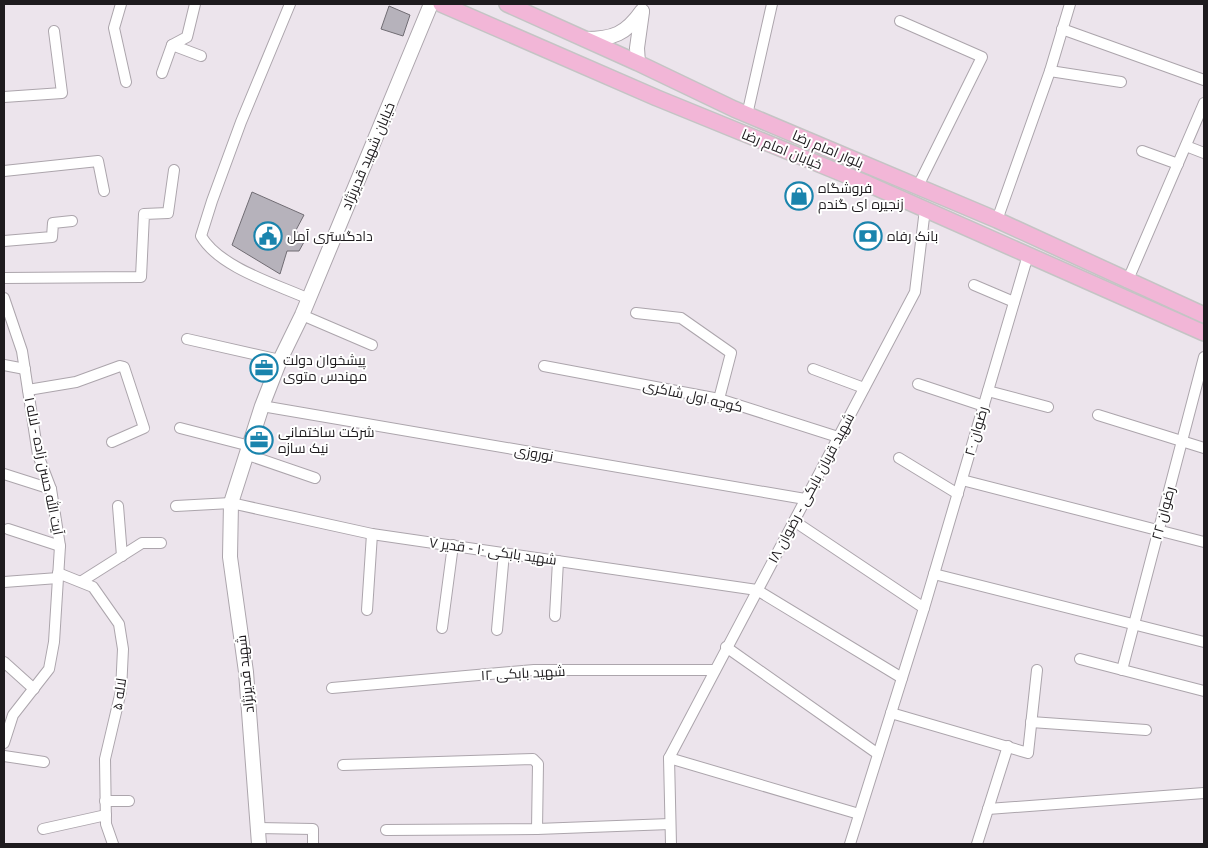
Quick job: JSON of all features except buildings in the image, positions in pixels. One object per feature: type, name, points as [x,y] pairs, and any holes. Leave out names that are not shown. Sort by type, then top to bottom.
[{"type":"main road","name":"خیابان امام رضا","points":[[441,4],[643,92],[924,209],[1204,332]]},
{"type":"main road","name":"بلوار امام رضا","points":[[507,4],[747,115],[997,220],[1128,282],[1204,315]]},
{"type":"main road","points":[[528,41],[538,18]]},
{"type":"main road","points":[[643,92],[645,67]]},
{"type":"street","points":[[121,4],[114,28],[126,82]]},
{"type":"street","points":[[162,73],[172,45],[187,37],[196,4]]},
{"type":"street","points":[[290,4],[241,122],[201,236],[217,254],[229,263],[309,299]]},
{"type":"street","name":"خيابان شهيد قديرنژاد","points":[[231,503],[262,406],[280,360],[302,316],[432,4]]},
{"type":"street","points":[[747,115],[772,4]]},
{"type":"street","points":[[997,220],[1050,71],[1070,4]]},
{"type":"street","points":[[585,39],[601,39],[622,32],[630,27],[643,7]]},
{"type":"street","points":[[643,7],[637,48],[645,67]]},
{"type":"street","points":[[900,21],[982,57],[918,186]]},
{"type":"street","points":[[1062,29],[1204,80]]},
{"type":"street","points":[[4,97],[62,93],[54,31]]},
{"type":"street","points":[[172,45],[201,56]]},
{"type":"street","points":[[1050,71],[1121,82]]},
{"type":"street","points":[[1128,282],[1204,103]]},
{"type":"street","points":[[1186,146],[1204,153]]},
{"type":"street","points":[[1142,151],[1178,164]]},
{"type":"street","points":[[4,171],[98,161],[104,191]]},
{"type":"street","points":[[4,278],[142,277],[144,214],[168,213],[174,170]]},
{"type":"street","name":"شهید قربان بابکی - رضوان ۱۸","points":[[669,758],[915,292],[924,209]]},
{"type":"street","points":[[4,241],[52,237],[53,223],[72,221]]},
{"type":"street","name":"رضوان ۲۰","points":[[850,844],[924,608],[1028,255]]},
{"type":"street","points":[[974,285],[1014,302]]},
{"type":"street","name":"آیت الله حسن زاده - لاله ۱","points":[[4,298],[22,351],[38,455],[51,489],[60,546],[54,642],[49,669],[13,715],[4,743]]},
{"type":"street","points":[[636,313],[681,318],[731,353],[719,399]]},
{"type":"street","points":[[302,316],[372,345]]},
{"type":"street","points":[[187,339],[280,360]]},
{"type":"street","name":"رضوان ۲۲","points":[[1122,670],[1204,357]]},
{"type":"street","points":[[4,365],[25,369]]},
{"type":"street","points":[[28,390],[76,382],[122,366],[144,428],[112,442]]},
{"type":"street","name":"کوچه اول شاکری","points":[[544,366],[719,399],[838,438]]},
{"type":"street","points":[[814,369],[864,388]]},
{"type":"street","points":[[918,384],[984,406]]},
{"type":"street","points":[[988,392],[1048,407]]},
{"type":"street","name":"نوروزی","points":[[262,406],[805,499]]},
{"type":"street","points":[[1098,415],[1204,448]]},
{"type":"street","points":[[180,428],[249,451],[315,478]]},
{"type":"street","points":[[899,458],[958,494]]},
{"type":"street","points":[[4,474],[51,489]]},
{"type":"street","points":[[962,480],[1204,542]]},
{"type":"street","name":"شهید بابکی ۱۰ - قدیر ۷","points":[[176,506],[231,503],[372,534],[757,590]]},
{"type":"street","name":"شهید قدیرنژاد","points":[[231,503],[230,557],[246,672],[259,844]]},
{"type":"street","points":[[118,506],[122,556]]},
{"type":"street","points":[[794,521],[924,608]]},
{"type":"street","points":[[8,529],[60,546]]},
{"type":"street","points":[[367,610],[372,534]]},
{"type":"street","points":[[82,581],[142,543],[162,543]]},
{"type":"street","points":[[442,628],[453,545]]},
{"type":"street","points":[[497,630],[504,553]]},
{"type":"street","points":[[555,616],[558,561]]},
{"type":"street","points":[[934,574],[1204,642]]},
{"type":"street","points":[[4,582],[58,576]]},
{"type":"street","name":"لاله ۵","points":[[58,576],[82,581],[93,587],[110,607],[120,624],[123,649],[121,691],[105,759],[106,824],[113,844]]},
{"type":"street","points":[[757,590],[902,678]]},
{"type":"street","points":[[726,647],[878,754]]},
{"type":"street","points":[[1080,659],[1204,691]]},
{"type":"street","points":[[4,662],[34,689]]},
{"type":"street","name":"شهید بابکی ۱۲","points":[[332,688],[534,670],[715,670]]},
{"type":"street","points":[[891,713],[1028,753],[1037,670]]},
{"type":"street","points":[[1032,722],[1146,730]]},
{"type":"street","points":[[978,844],[1008,746]]},
{"type":"street","points":[[4,756],[44,762]]},
{"type":"street","points":[[671,844],[669,758],[859,814]]},
{"type":"street","points":[[343,765],[533,759],[538,764],[537,829]]},
{"type":"street","points":[[988,809],[1204,793]]},
{"type":"street","points":[[105,800],[128,800]]},
{"type":"street","points":[[43,829],[106,815]]},
{"type":"street","points":[[386,830],[537,829],[670,824]]},
{"type":"street","points":[[258,828],[313,830],[313,844]]},
{"type":"place","name":"فروشگاه زنجیره ای گندم","points":[[799,196]]},
{"type":"place","name":"دادگستری آمل","points":[[268,236]]},
{"type":"place","name":"بانک رفاه","points":[[868,236]]},
{"type":"place","name":"پیشخوان دولت مهندس متوی","points":[[264,368]]},
{"type":"place","name":"شرکت ساختمانی نیک سازه","points":[[259,440]]}]
